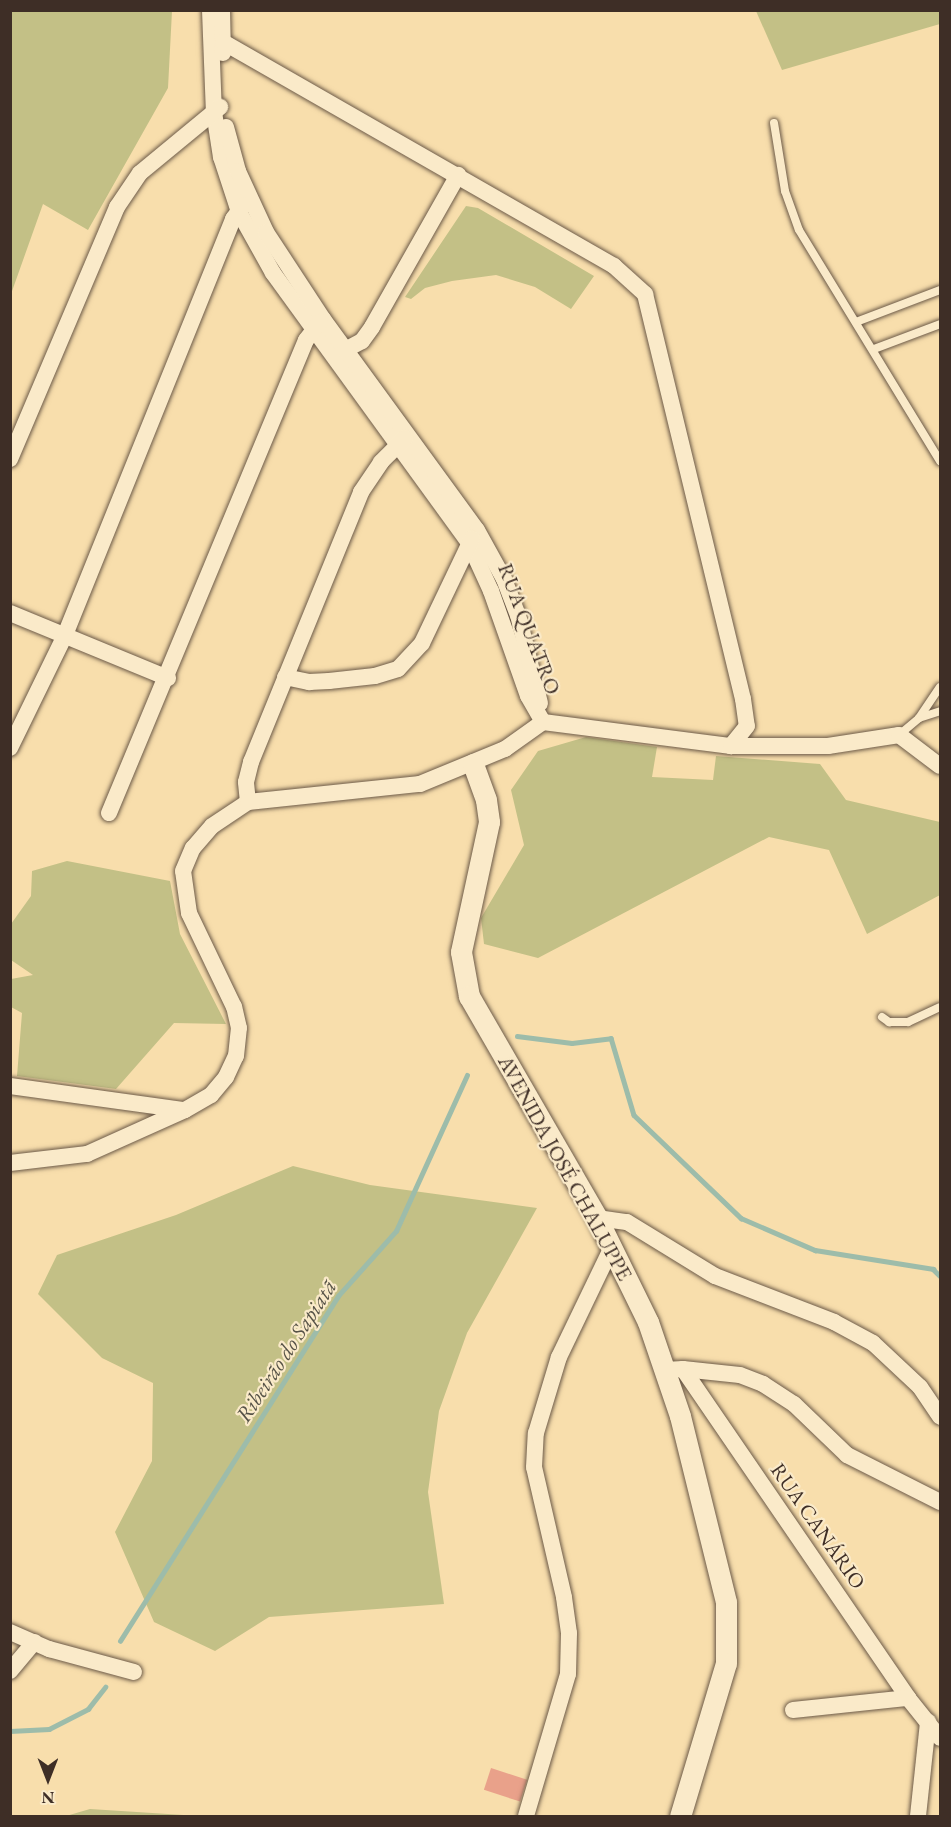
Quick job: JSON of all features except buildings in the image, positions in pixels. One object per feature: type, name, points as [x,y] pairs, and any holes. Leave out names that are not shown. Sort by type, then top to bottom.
[{"type":"street","name":"RUA QUATRO","points":[[210,10],[220,157],[239,212],[273,273],[318,325],[504,579],[518,615],[543,722]]},
{"type":"street","name":"RUA QUATRO","points":[[222,10],[223,42],[218,108],[249,197],[318,325],[345,350],[403,440]]},
{"type":"street","points":[[223,42],[458,175],[614,267],[645,294],[743,699],[747,726],[731,746]]},
{"type":"street","points":[[10,459],[117,207],[140,173],[218,108]]},
{"type":"street","points":[[345,350],[362,341],[372,327],[458,175]]},
{"type":"street","points":[[10,748],[65,635],[239,212],[249,197]]},
{"type":"street","points":[[109,813],[168,678],[306,340],[318,325]]},
{"type":"street","points":[[248,802],[246,782],[251,762],[361,492],[381,462],[403,440]]},
{"type":"street","points":[[285,677],[309,682],[329,681],[375,676],[398,669],[422,643],[473,537]]},
{"type":"street","points":[[10,613],[168,678]]},
{"type":"street","points":[[10,1162],[87,1154],[185,1110],[211,1095],[226,1077],[236,1056],[239,1028],[234,1007],[189,913],[183,871],[193,848],[212,826],[248,802],[420,784],[505,749],[543,722],[731,746],[828,746],[899,735],[940,766]]},
{"type":"street","name":"AVENIDA JOSÉ CHALUPPE","points":[[473,764],[486,800],[489,822],[461,952],[468,996],[597,1218],[648,1322],[674,1369],[726,1602],[726,1663],[717,1702],[680,1816]]},
{"type":"street","points":[[10,1086],[185,1110]]},
{"type":"street","points":[[10,1097],[49,1091]]},
{"type":"street","points":[[597,1218],[627,1222],[715,1276],[834,1322],[873,1343],[920,1387],[940,1417]]},
{"type":"street","points":[[526,1816],[568,1674],[569,1633],[564,1597],[534,1467],[536,1433],[559,1357],[612,1247]]},
{"type":"street","points":[[674,1369],[740,1375],[763,1384],[794,1404],[847,1455],[940,1502]]},
{"type":"street","name":"RUA CANÁRIO","points":[[674,1369],[908,1698],[940,1738]]},
{"type":"street","points":[[10,1632],[34,1642],[134,1672]]},
{"type":"street","points":[[10,1671],[34,1642]]},
{"type":"street","points":[[794,1710],[908,1698]]},
{"type":"street","points":[[918,1816],[928,1722]]},
{"type":"lane","points":[[774,123],[785,191],[799,230],[818,266],[874,349],[940,461]]},
{"type":"lane","points":[[856,322],[940,290]]},
{"type":"lane","points":[[874,349],[940,324]]},
{"type":"lane","points":[[899,735],[919,718],[940,687]]},
{"type":"lane","points":[[919,718],[940,711]]},
{"type":"lane","points":[[882,1017],[889,1022],[908,1022],[940,1007]]},
{"type":"shaded area","points":[[11,10],[172,11],[168,88],[88,230],[43,204],[11,294]]},
{"type":"shaded area","points":[[756,11],[940,11],[940,24],[782,70]]},
{"type":"shaded area","points":[[466,206],[478,208],[594,276],[571,309],[535,287],[496,275],[452,281],[425,288],[411,299],[405,297]]},
{"type":"shaded area","points":[[586,737],[657,747],[652,777],[713,780],[716,756],[820,764],[846,800],[940,822],[940,895],[867,934],[829,850],[769,837],[538,958],[484,944],[481,918],[524,845],[511,790],[538,751]]},
{"type":"shaded area","points":[[67,861],[170,881],[180,934],[226,1024],[174,1023],[116,1089],[17,1076],[22,1013],[11,1007],[11,979],[33,975],[11,960],[11,924],[31,896],[32,871]]},
{"type":"shaded area","points":[[293,1166],[370,1185],[537,1208],[467,1333],[439,1411],[428,1492],[444,1604],[269,1617],[215,1651],[154,1622],[115,1532],[152,1461],[153,1383],[102,1358],[38,1294],[57,1255],[176,1215]]},
{"type":"shaded area","points":[[90,1809],[199,1816],[66,1816]]},
{"type":"waterway","points":[[517,1036],[572,1043],[611,1038],[634,1115],[741,1218],[815,1250],[933,1269],[940,1276]]},
{"type":"waterway","name":"Ribeirão do Sapiatã","points":[[120,1641],[338,1296],[396,1231],[467,1075]]},
{"type":"waterway","name":"Ribeirão do Sapiatã","points":[[10,1731],[49,1729],[88,1709],[105,1687]]}]
